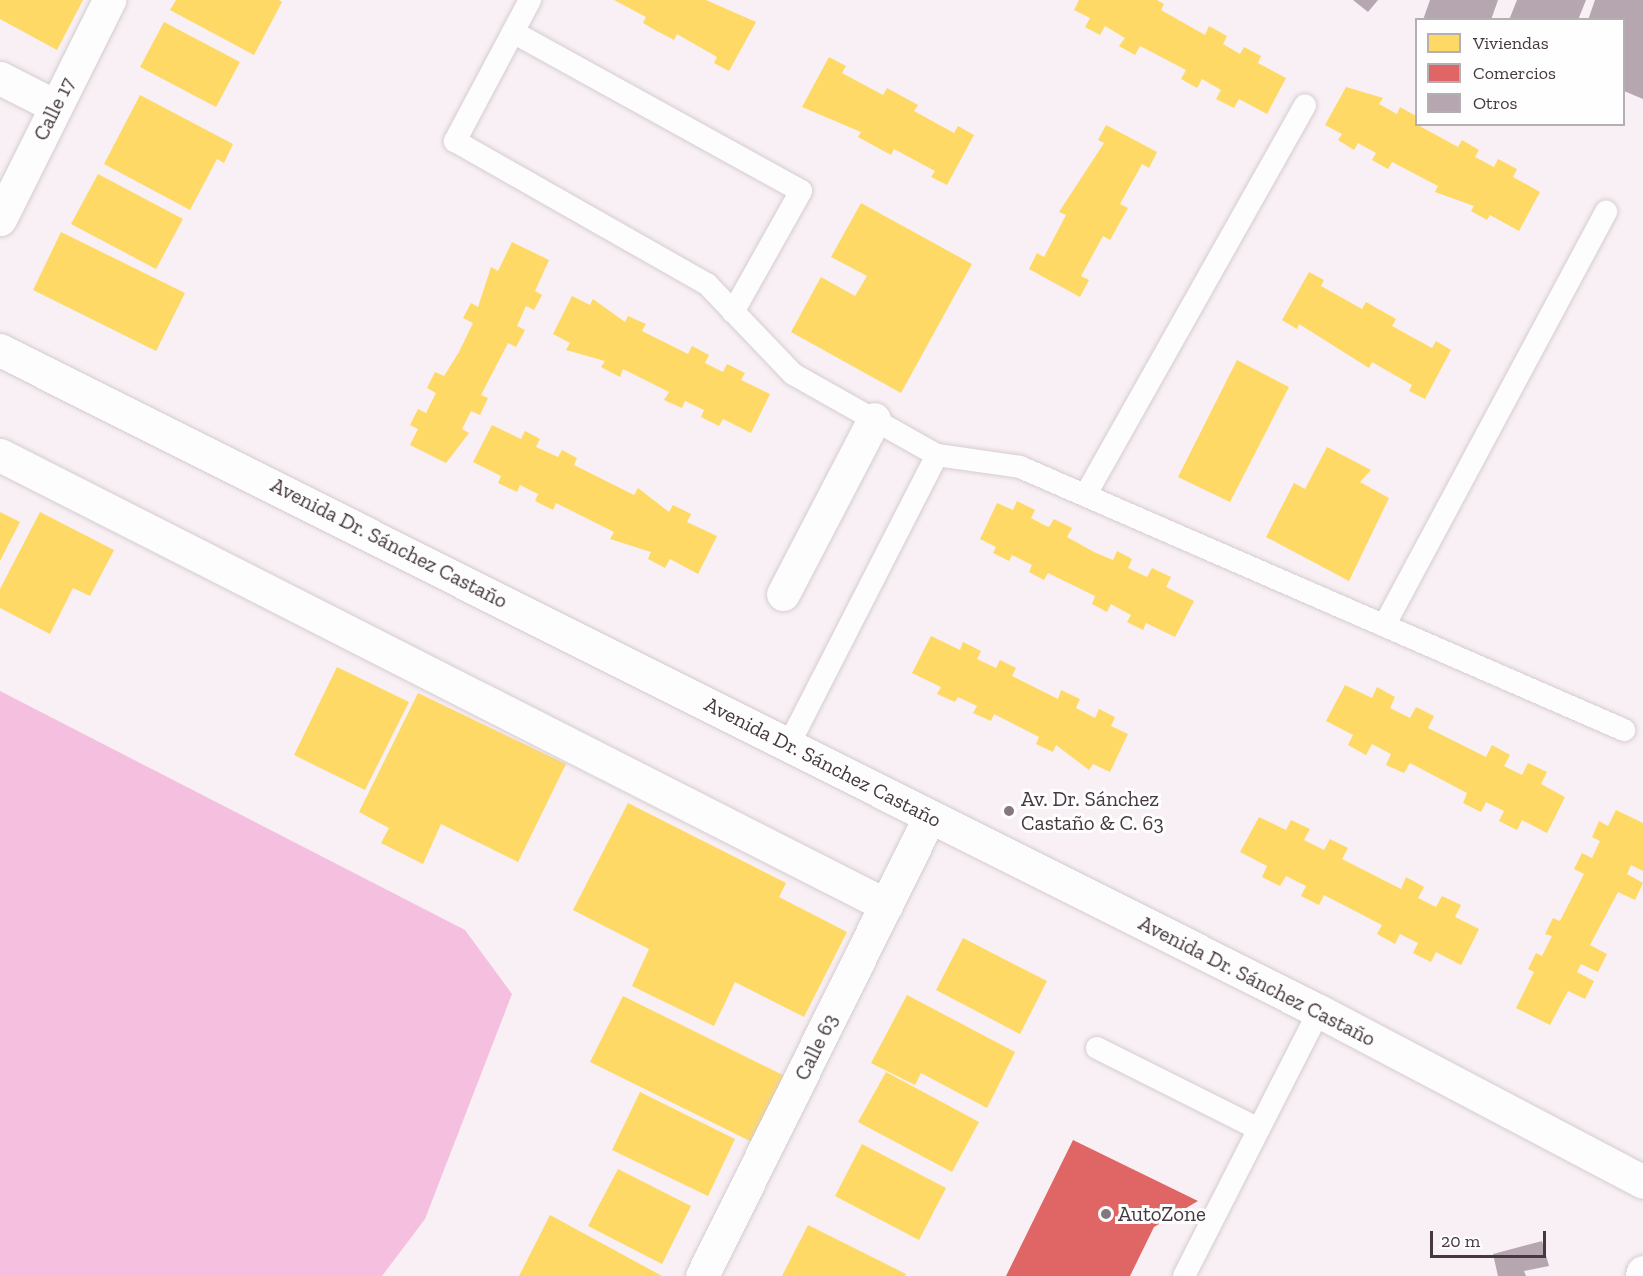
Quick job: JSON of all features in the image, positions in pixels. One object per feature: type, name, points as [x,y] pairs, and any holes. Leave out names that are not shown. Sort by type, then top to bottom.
[{"type":"street","name":"Calle 17","points":[[0,219],[109,0]]},
{"type":"street","points":[[0,78],[55,106]]},
{"type":"street","name":"Avenida Dr. Sánchez Castaño","points":[[0,350],[929,818],[1319,1011],[1643,1182]]},
{"type":"street","points":[[783,594],[874,419]]},
{"type":"street","points":[[0,455],[886,905]]},
{"type":"street","name":"Calle 63","points":[[702,1276],[929,818]]},
{"type":"lane","points":[[530,0],[455,141],[707,284],[793,374],[937,455],[1020,467],[1624,730]]},
{"type":"lane","points":[[513,32],[801,191],[733,312]]},
{"type":"lane","points":[[1086,494],[1305,105]]},
{"type":"lane","points":[[1385,624],[1606,212]]},
{"type":"lane","points":[[788,746],[937,455]]},
{"type":"lane","points":[[1184,1276],[1319,1011]]},
{"type":"lane","points":[[1097,1048],[1259,1129]]},
{"type":"shaded area","points":[[0,691],[465,930],[512,994],[425,1219],[382,1276],[0,1276]]},
{"type":"building: Viviendas","points":[[0,0],[83,0],[57,50],[0,19]]},
{"type":"building: Viviendas","points":[[176,0],[279,0],[282,2],[254,55],[170,10]]},
{"type":"building: Viviendas","points":[[614,0],[706,0],[756,22],[729,71],[714,63],[717,57],[677,34],[674,40],[655,30],[643,23],[646,17]]},
{"type":"building: Viviendas","points":[[1079,0],[1157,0],[1164,4],[1161,10],[1205,35],[1209,26],[1227,36],[1223,44],[1240,54],[1244,47],[1261,56],[1258,63],[1286,78],[1267,114],[1239,99],[1234,108],[1216,99],[1221,90],[1202,79],[1197,88],[1181,79],[1186,70],[1140,46],[1135,55],[1119,46],[1125,38],[1105,26],[1100,35],[1085,27],[1090,18],[1074,10]]},
{"type":"building: Viviendas","points":[[164,22],[240,62],[216,107],[140,67]]},
{"type":"building: Viviendas","points":[[829,57],[846,66],[842,73],[883,95],[887,88],[918,105],[914,111],[954,133],[958,126],[974,135],[947,185],[931,177],[935,171],[894,149],[891,155],[858,137],[861,132],[802,107]]},
{"type":"building: Viviendas","points":[[1346,87],[1383,98],[1379,104],[1397,114],[1400,107],[1415,115],[1415,126],[1420,126],[1458,147],[1462,140],[1479,150],[1475,157],[1494,167],[1498,159],[1517,169],[1513,177],[1540,192],[1519,231],[1490,215],[1487,220],[1471,211],[1474,206],[1435,192],[1438,186],[1392,162],[1388,169],[1372,160],[1376,153],[1358,143],[1354,150],[1338,140],[1342,134],[1325,125]]},
{"type":"building: Viviendas","points":[[140,95],[233,144],[224,163],[217,159],[190,210],[104,164]]},
{"type":"building: Viviendas","points":[[1106,125],[1157,152],[1149,168],[1142,164],[1120,204],[1128,208],[1110,240],[1103,236],[1081,276],[1089,280],[1080,297],[1029,269],[1037,253],[1044,257],[1066,215],[1059,212],[1104,143],[1098,140]]},
{"type":"building: Viviendas","points":[[98,174],[183,219],[156,269],[71,224]]},
{"type":"building: Viviendas","points":[[861,203],[972,264],[901,393],[791,332],[821,277],[855,296],[867,276],[831,257]]},
{"type":"building: Viviendas","points":[[61,232],[185,293],[156,351],[33,290]]},
{"type":"building: Viviendas","points":[[512,242],[549,260],[535,291],[542,295],[534,310],[526,306],[517,326],[525,330],[516,347],[508,343],[481,395],[488,398],[480,415],[471,411],[462,429],[469,433],[446,463],[410,445],[418,429],[410,425],[418,409],[426,413],[436,393],[427,388],[435,372],[444,376],[459,352],[473,323],[463,318],[471,303],[478,307],[491,267],[498,271]]},
{"type":"building: Viviendas","points":[[1309,272],[1324,280],[1321,286],[1362,309],[1366,302],[1396,319],[1392,326],[1432,348],[1436,341],[1451,350],[1425,399],[1409,391],[1412,385],[1372,362],[1369,368],[1299,324],[1297,329],[1282,320]]},
{"type":"building: Viviendas","points":[[572,296],[590,305],[593,299],[625,322],[628,316],[646,324],[642,331],[688,354],[692,346],[709,355],[705,363],[723,372],[727,364],[745,373],[741,380],[770,394],[751,433],[723,419],[719,426],[701,417],[704,410],[685,401],[682,408],[664,400],[669,392],[623,369],[620,377],[601,367],[605,361],[566,350],[570,343],[553,334]]},
{"type":"building: Viviendas","points":[[1237,360],[1289,387],[1230,502],[1178,477]]},
{"type":"building: Viviendas","points":[[492,425],[521,439],[525,431],[540,439],[536,447],[558,457],[562,450],[577,458],[574,465],[634,495],[638,488],[669,512],[673,505],[691,514],[687,522],[717,536],[698,574],[670,559],[665,568],[648,559],[651,552],[610,539],[614,532],[556,503],[553,510],[535,501],[538,494],[520,485],[517,492],[498,483],[501,476],[473,462]]},
{"type":"building: Viviendas","points":[[1327,447],[1371,470],[1360,482],[1389,498],[1349,581],[1266,537],[1294,483],[1305,489]]},
{"type":"building: Viviendas","points":[[1017,501],[1035,510],[1031,518],[1044,525],[1049,527],[1054,519],[1072,528],[1067,537],[1094,552],[1113,560],[1117,551],[1132,559],[1128,568],[1147,577],[1152,568],[1171,577],[1166,587],[1194,601],[1175,637],[1146,623],[1143,630],[1127,622],[1131,615],[1111,604],[1107,612],[1092,604],[1095,596],[1048,573],[1044,580],[1029,572],[1032,565],[1012,555],[1009,561],[993,553],[996,547],[980,539],[997,503],[1013,510]]},
{"type":"building: Viviendas","points":[[0,512],[20,522],[0,561]]},
{"type":"building: Viviendas","points":[[40,512],[114,550],[90,596],[73,588],[50,634],[0,608],[0,589]]},
{"type":"building: Viviendas","points":[[931,636],[960,650],[963,642],[981,651],[977,659],[996,668],[1000,660],[1016,668],[1012,676],[1058,699],[1061,690],[1080,699],[1076,708],[1095,718],[1099,709],[1115,717],[1111,726],[1128,734],[1110,772],[1093,764],[1089,770],[1056,745],[1053,752],[1036,744],[1039,737],[994,714],[991,721],[973,713],[977,706],[958,697],[955,702],[937,694],[941,687],[912,673]]},
{"type":"building: Viviendas","points":[[337,667],[409,702],[365,790],[294,755]]},
{"type":"building: Viviendas","points":[[1345,685],[1372,698],[1377,687],[1395,697],[1390,708],[1410,718],[1416,707],[1434,716],[1428,728],[1486,757],[1492,745],[1510,755],[1504,766],[1522,775],[1528,763],[1547,772],[1541,784],[1565,797],[1547,833],[1522,820],[1517,830],[1499,821],[1504,811],[1486,802],[1481,812],[1463,803],[1467,793],[1410,763],[1404,773],[1386,765],[1391,754],[1372,744],[1366,755],[1348,745],[1353,735],[1326,721]]},
{"type":"building: Viviendas","points":[[418,693],[566,764],[518,862],[441,824],[423,864],[381,843],[389,828],[359,812]]},
{"type":"building: Viviendas","points":[[628,803],[786,883],[779,897],[847,932],[804,1017],[735,982],[714,1026],[632,986],[649,949],[573,910]]},
{"type":"building: Viviendas","points":[[1616,810],[1643,823],[1643,871],[1631,865],[1627,874],[1643,883],[1635,900],[1618,892],[1590,945],[1607,954],[1598,972],[1581,964],[1577,972],[1594,981],[1585,999],[1568,991],[1550,1025],[1516,1008],[1534,972],[1528,969],[1536,953],[1542,956],[1552,936],[1545,934],[1553,918],[1560,921],[1584,874],[1574,869],[1582,853],[1592,858],[1600,841],[1592,837],[1599,821],[1608,826]]},
{"type":"building: Viviendas","points":[[1259,817],[1286,830],[1291,820],[1310,829],[1304,840],[1324,850],[1330,839],[1348,848],[1342,859],[1401,889],[1406,877],[1424,887],[1418,898],[1436,907],[1442,896],[1461,905],[1455,917],[1479,929],[1461,965],[1436,952],[1431,962],[1413,953],[1418,943],[1400,934],[1395,944],[1377,934],[1382,925],[1324,895],[1319,905],[1301,896],[1306,886],[1286,876],[1280,886],[1262,877],[1267,866],[1240,852]]},
{"type":"building: Viviendas","points":[[963,938],[1047,981],[1020,1034],[936,990]]},
{"type":"building: Viviendas","points":[[907,995],[1015,1052],[987,1108],[921,1073],[915,1085],[871,1063]]},
{"type":"building: Viviendas","points":[[623,996],[785,1076],[752,1142],[590,1062]]},
{"type":"building: Viviendas","points":[[886,1072],[979,1122],[952,1172],[858,1122]]},
{"type":"building: Viviendas","points":[[640,1092],[735,1139],[708,1196],[612,1150]]},
{"type":"building: Viviendas","points":[[862,1144],[946,1188],[919,1240],[835,1196]]},
{"type":"building: Viviendas","points":[[618,1169],[691,1206],[662,1264],[588,1226]]},
{"type":"building: Viviendas","points":[[550,1215],[662,1276],[519,1276]]},
{"type":"building: Viviendas","points":[[808,1225],[906,1274],[905,1276],[782,1276]]},
{"type":"building: Comercios","name":"AutoZone","points":[[1073,1140],[1198,1201],[1154,1227],[1130,1276],[1006,1276]]},
{"type":"building: Otros","points":[[1353,0],[1378,0],[1368,12]]},
{"type":"building: Otros","points":[[1430,0],[1498,0],[1492,18],[1424,18]]},
{"type":"building: Otros","points":[[1517,0],[1586,0],[1579,18],[1510,18]]},
{"type":"building: Otros","points":[[1595,0],[1643,0],[1643,99],[1625,91],[1625,18],[1589,18]]},
{"type":"building: Otros","points":[[1542,1241],[1549,1266],[1524,1271],[1526,1276],[1498,1276],[1493,1254]]},
{"type":"place","name":"Av. Dr. Sánchez Castaño & C. 63","points":[[1009,811]]},
{"type":"place","name":"AutoZone","points":[[1106,1214]]}]
